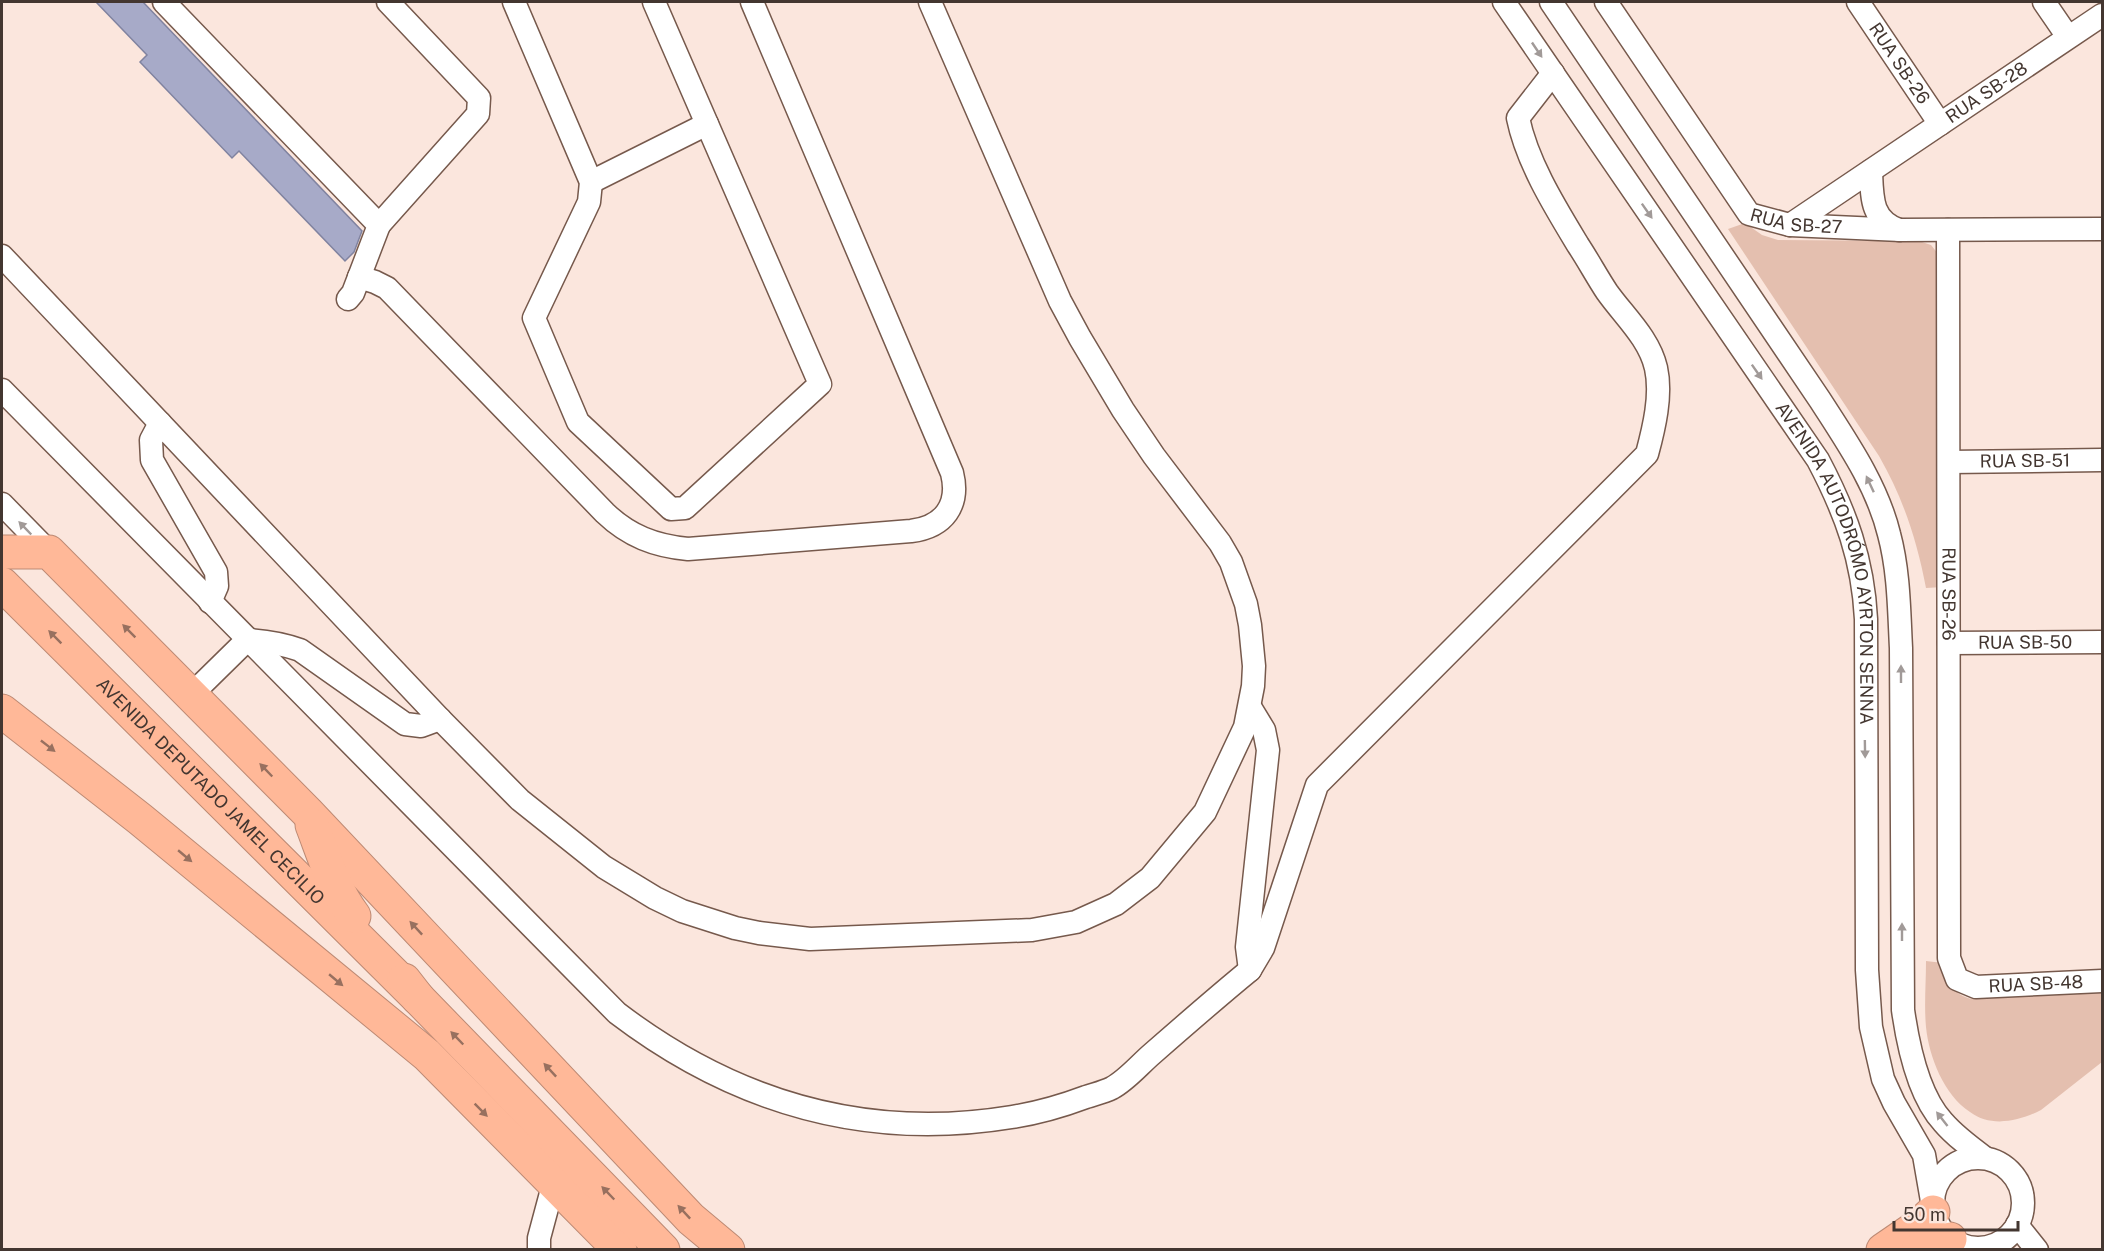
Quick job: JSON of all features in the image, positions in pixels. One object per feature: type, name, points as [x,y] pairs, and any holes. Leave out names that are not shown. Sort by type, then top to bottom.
[{"type":"highway","points":[[2,552],[49,552],[307,812],[691,1219],[728,1250]]},
{"type":"highway","name":"AVENIDA DEPUTADO JAMEL CECILIO","points":[[2,584],[418,998]]},
{"type":"highway","points":[[2,711],[140,819],[427,1055],[620,1250]]},
{"type":"highway","points":[[307,812],[330,876],[345,904],[418,998],[663,1250]]},
{"type":"highway","points":[[1882,1250],[1918,1226],[1932,1207]]},
{"type":"highway","points":[[1918,1250],[1932,1243],[1950,1239]]},
{"type":"street","points":[[164,2],[379,225]]},
{"type":"street","points":[[348,299],[354,292],[379,225],[478,114],[480,98],[388,2]]},
{"type":"street","points":[[514,2],[591,182],[590,202],[534,318],[578,422],[671,509],[685,508],[820,384],[654,2]]},
{"type":"street","points":[[359,277],[387,288],[605,513],[643,540],[657,545],[687,549],[921,530],[938,522],[945,515],[953,499],[952,473],[752,2]]},
{"type":"street","points":[[2,256],[440,719],[520,800],[629,884],[655,898],[710,921],[759,933],[810,939],[1032,930],[1076,922],[1116,904],[1150,878],[1205,812],[1245,727],[1250,707],[1254,666],[1250,625],[1239,582],[1220,543],[1186,500],[1129,419],[1101,375],[1065,310],[930,2]]},
{"type":"street","name":"AVENIDA AUTODRÓMO AYRTON SENNA","points":[[1504,2],[1818,460],[1836,494],[1848,524],[1858,555],[1865,609],[1867,970],[1871,1027],[1883,1079],[1924,1155],[1932,1207]]},
{"type":"street","name":"AVENIDA AUTODRÓMO AYRTON SENNA","points":[[1551,2],[1820,400],[1862,466],[1876,497],[1889,534],[1899,600],[1903,1010],[1913,1062],[1930,1102],[1941,1120],[1959,1138],[1985,1158]]},
{"type":"street","name":"RUA SB-27","points":[[1606,2],[1749,214],[1790,225],[1901,230],[2103,229]]},
{"type":"street","name":"RUA SB-26","points":[[1858,2],[1940,124]]},
{"type":"street","points":[[2044,2],[2068,37]]},
{"type":"street","name":"RUA SB-28","points":[[1790,225],[2103,15]]},
{"type":"street","points":[[2,390],[617,1013],[644,1034],[683,1059],[734,1084],[767,1097],[833,1115],[898,1124],[971,1123],[1023,1116],[1053,1109],[1112,1088],[1250,970],[1263,948],[1317,785],[1647,454],[1657,405],[1657,369],[1648,348],[1607,291],[1557,210],[1522,138],[1518,118],[1553,73]]},
{"type":"street","points":[[591,182],[707,124]]},
{"type":"street","points":[[1871,171],[1872,198],[1878,216],[1887,225],[1901,230]]},
{"type":"street","name":"RUA SB-26","points":[[1948,230],[1949,958]]},
{"type":"street","points":[[160,423],[151,440],[152,460],[216,572],[217,586],[210,602]]},
{"type":"street","name":"RUA SB-51","points":[[1949,462],[2103,460]]},
{"type":"street","points":[[2,504],[49,552]]},
{"type":"street","points":[[192,694],[247,640],[272,642],[300,650],[405,724],[421,726],[440,719]]},
{"type":"street","name":"RUA SB-50","points":[[1949,643],[2103,642]]},
{"type":"street","points":[[1250,707],[1264,730],[1268,750],[1247,946],[1250,970]]},
{"type":"street","name":"RUA SB-48","points":[[1949,958],[1957,979],[1976,987],[2103,981]]},
{"type":"street","points":[[1974,1157],[1985,1158],[2005,1166],[2019,1183],[2023,1204],[2017,1226],[2002,1241],[1993,1248],[1970,1248],[1950,1239],[1936,1222],[1932,1207],[1938,1180],[1953,1164],[1974,1157]]},
{"type":"street","points":[[539,1250],[539,1238],[554,1182]]},
{"type":"street","points":[[2017,1226],[2037,1250]]},
{"type":"shaded area","points":[[1745,223],[1762,235],[1778,240],[1919,241],[1931,245],[1939,255],[1943,587],[1926,588],[1908,520],[1879,456],[1728,229]]},
{"type":"shaded area","points":[[1926,961],[1943,963],[1949,981],[1955,990],[1971,999],[2102,993],[2102,1062],[2033,1114],[2006,1121],[1978,1117],[1961,1105],[1945,1086],[1930,1051],[1926,1027]]},
{"type":"building","points":[[96,2],[143,2],[362,231],[354,252],[345,261],[239,151],[232,158],[140,62],[147,55]]}]
